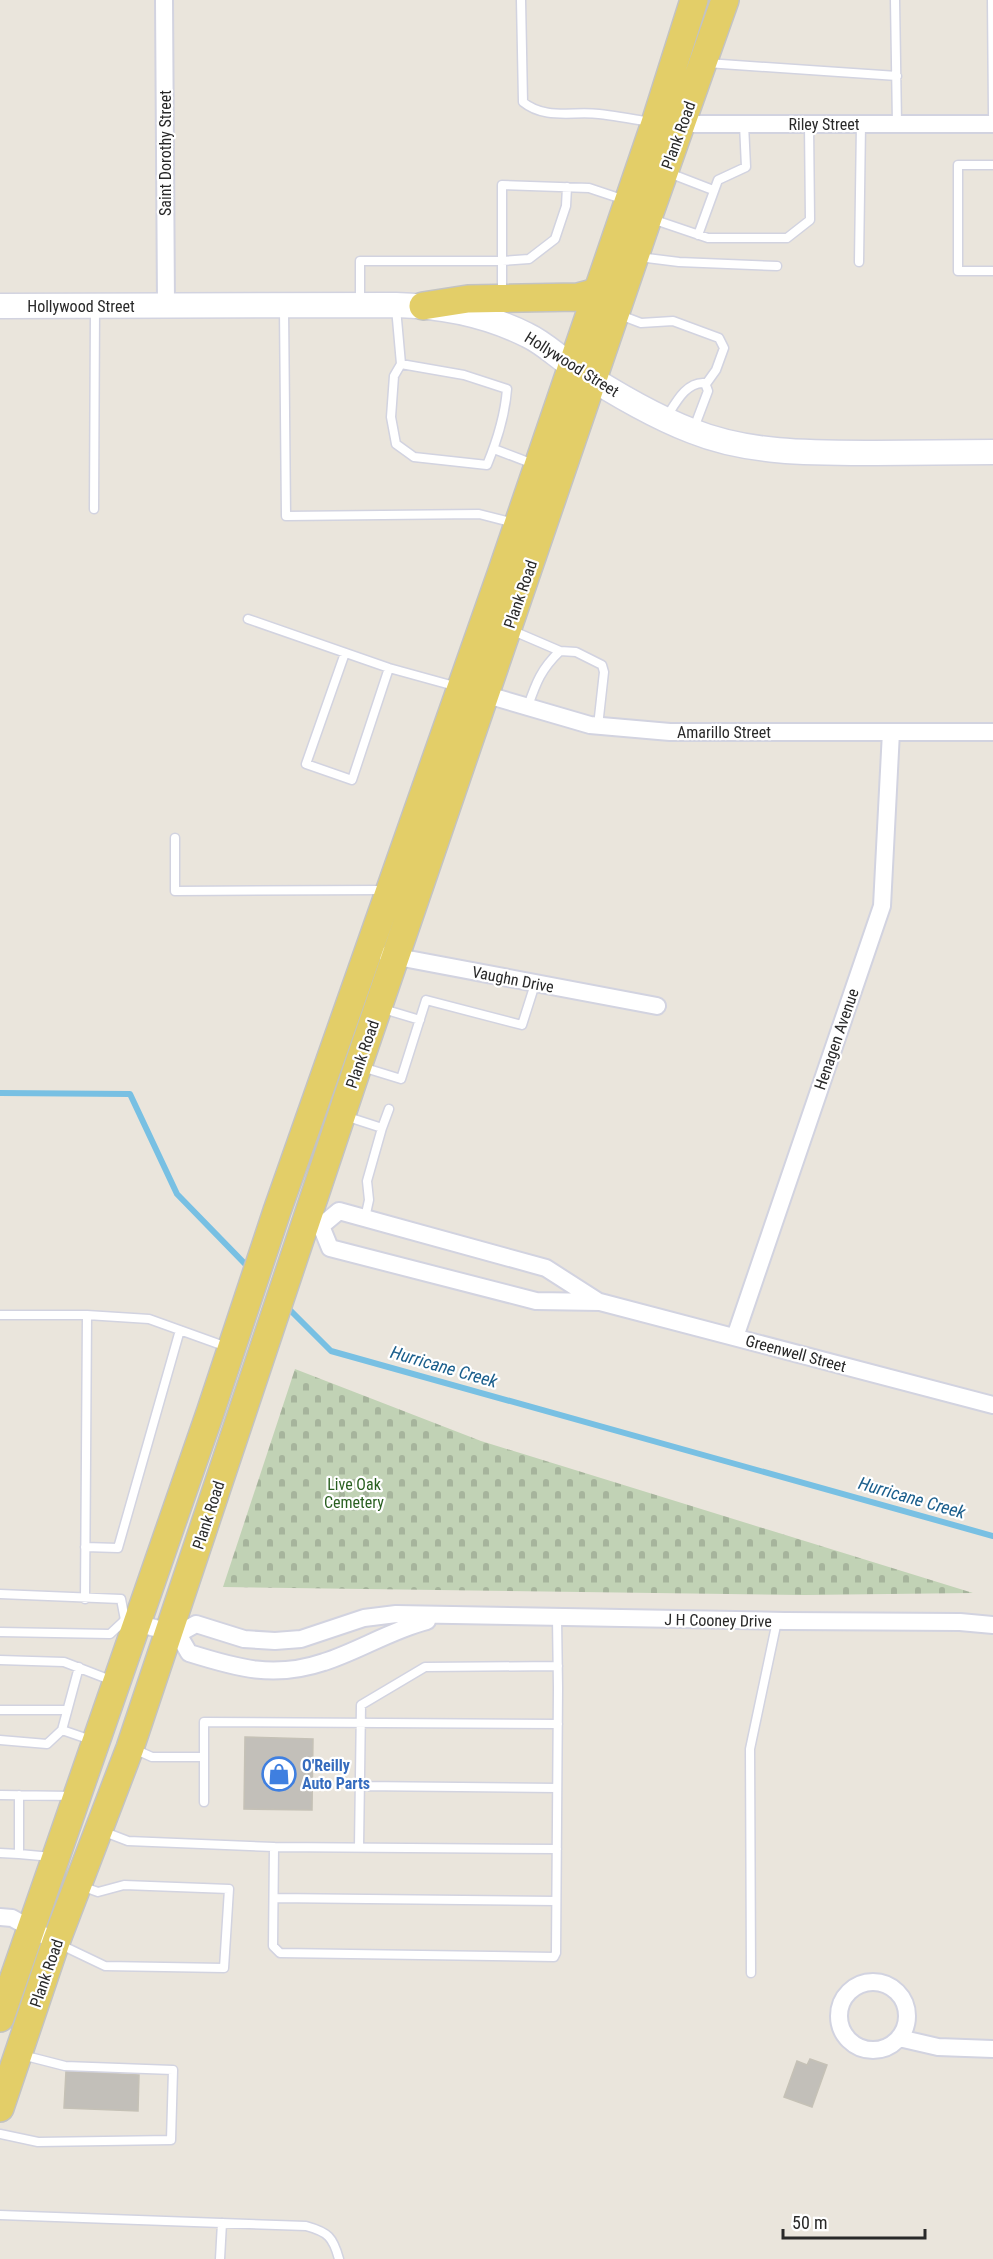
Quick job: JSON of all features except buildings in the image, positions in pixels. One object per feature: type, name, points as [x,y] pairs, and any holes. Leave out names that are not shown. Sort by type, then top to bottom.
[{"type":"main road","name":"Plank Road","points":[[0,2018],[4,1991],[31,1929],[116,1683],[131,1621],[235,1338],[391,890],[473,691],[508,629],[583,372],[598,288],[655,123],[694,0]]},
{"type":"main road","name":"Plank Road","points":[[0,2108],[56,1942],[173,1633],[290,1267],[313,1223],[342,1115],[396,957],[473,691],[518,524],[538,466],[583,372],[616,314],[726,0]]},
{"type":"main road","points":[[423,306],[468,299],[578,297],[593,293],[598,288]]},
{"type":"street","name":"Saint Dorothy Street","points":[[164,0],[166,306]]},
{"type":"street","name":"Riley Street","points":[[655,123],[682,125],[993,124]]},
{"type":"street","name":"Hollywood Street","points":[[0,306],[423,306],[500,323],[547,346],[583,372],[666,419],[693,432],[738,444],[821,453],[993,452]]},
{"type":"street","name":"Amarillo Street","points":[[473,691],[590,725],[670,732],[993,732]]},
{"type":"street","name":"Henagen Avenue","points":[[735,1338],[882,906],[891,732]]},
{"type":"street","name":"Vaughn Drive","points":[[369,951],[657,1006]]},
{"type":"street","name":"Greenwell Street","points":[[600,1302],[546,1268],[365,1218],[339,1211],[313,1223],[330,1248],[536,1301],[600,1302],[993,1405]]},
{"type":"street","points":[[277,1212],[313,1223]]},
{"type":"street","name":"J H Cooney Drive","points":[[442,1617],[405,1627],[326,1662],[282,1671],[236,1668],[189,1653],[173,1633],[196,1624],[244,1639],[290,1640],[318,1634],[374,1616],[396,1614],[442,1617],[960,1622],[993,1625]]},
{"type":"street","points":[[131,1621],[173,1633]]},
{"type":"street","points":[[0,1917],[12,1918],[56,1942]]},
{"type":"street","points":[[872,1982],[893,1988],[901,1996],[906,2006],[905,2028],[899,2038],[891,2045],[869,2050],[849,2040],[843,2031],[840,2009],[851,1990],[872,1982]]},
{"type":"street","points":[[899,2038],[938,2047],[993,2049]]},
{"type":"lane","points":[[521,0],[523,102],[531,109],[551,114],[597,113],[655,123]]},
{"type":"lane","points":[[895,0],[897,124]]},
{"type":"lane","points":[[992,0],[993,115]]},
{"type":"lane","points":[[704,63],[897,76]]},
{"type":"lane","points":[[698,235],[718,180],[746,167],[744,124]]},
{"type":"lane","points":[[648,218],[708,238],[787,238],[810,220],[809,124]]},
{"type":"lane","points":[[859,262],[861,124]]},
{"type":"lane","points":[[993,165],[958,165],[958,271],[993,271]]},
{"type":"lane","points":[[665,171],[713,190]]},
{"type":"lane","points":[[502,299],[502,185],[589,188],[628,201]]},
{"type":"lane","points":[[360,305],[360,261],[529,259],[555,239],[566,206],[567,187]]},
{"type":"lane","points":[[635,257],[679,262],[777,267]]},
{"type":"lane","points":[[284,305],[286,516],[479,514],[518,524]]},
{"type":"lane","points":[[396,305],[401,364],[394,376],[391,417],[396,444],[414,457],[487,465],[494,449],[506,405],[507,389],[464,375],[401,364]]},
{"type":"lane","points":[[94,509],[96,306]]},
{"type":"lane","points":[[616,314],[641,323],[673,321],[719,338],[723,348],[716,370],[706,384]]},
{"type":"lane","points":[[666,419],[683,392],[701,382],[706,384]]},
{"type":"lane","points":[[693,432],[708,391],[706,384]]},
{"type":"lane","points":[[494,449],[538,466]]},
{"type":"lane","points":[[248,619],[389,668],[473,691]]},
{"type":"lane","points":[[508,629],[560,651],[576,652],[602,665],[598,726]]},
{"type":"lane","points":[[528,706],[540,672],[560,651]]},
{"type":"lane","points":[[345,653],[306,764],[352,780],[389,668]]},
{"type":"lane","points":[[175,838],[176,891],[391,890]]},
{"type":"lane","points":[[358,1065],[401,1079],[426,1000],[522,1025],[535,984]]},
{"type":"lane","points":[[378,1008],[420,1020]]},
{"type":"lane","points":[[365,1218],[369,1200],[367,1181],[389,1109]]},
{"type":"lane","points":[[342,1115],[382,1128]]},
{"type":"lane","points":[[0,1314],[87,1315],[149,1319],[180,1330],[235,1338]]},
{"type":"lane","points":[[85,1599],[87,1315]]},
{"type":"lane","points":[[86,1546],[118,1548],[180,1330]]},
{"type":"lane","points":[[0,1594],[121,1599],[131,1621],[110,1634],[0,1632]]},
{"type":"lane","points":[[274,1847],[273,1946],[280,1953],[554,1957],[556,1953],[557,1849],[557,1618]]},
{"type":"lane","points":[[751,1973],[750,1749],[777,1621]]},
{"type":"lane","points":[[0,1660],[64,1662],[116,1683]]},
{"type":"lane","points":[[359,1847],[361,1705],[425,1667],[558,1666]]},
{"type":"lane","points":[[0,1740],[47,1744],[62,1730],[79,1667]]},
{"type":"lane","points":[[0,1710],[68,1710]]},
{"type":"lane","points":[[204,1802],[204,1722],[558,1724]]},
{"type":"lane","points":[[62,1730],[95,1742]]},
{"type":"lane","points":[[130,1748],[152,1757],[204,1757]]},
{"type":"lane","points":[[360,1786],[557,1788]]},
{"type":"lane","points":[[0,1795],[76,1796]]},
{"type":"lane","points":[[19,1796],[19,1854]]},
{"type":"lane","points":[[99,1830],[128,1842],[274,1847],[557,1849]]},
{"type":"lane","points":[[0,1853],[55,1857]]},
{"type":"lane","points":[[56,1942],[105,1966],[224,1968],[229,1889],[124,1885],[98,1892],[78,1885]]},
{"type":"lane","points":[[274,1898],[556,1901]]},
{"type":"lane","points":[[0,2134],[38,2142],[171,2140],[172,2070],[65,2066],[18,2055]]},
{"type":"lane","points":[[0,2215],[306,2226],[322,2231],[333,2240],[339,2259]]},
{"type":"lane","points":[[220,2259],[222,2223]]},
{"type":"green space","name":"Live Oak Cemetery","points":[[295,1369],[481,1441],[973,1593],[804,1595],[223,1587]]},
{"type":"waterway","name":"Hurricane Creek","points":[[0,1093],[130,1094],[177,1194],[251,1270]]},
{"type":"waterway","name":"Hurricane Creek","points":[[285,1305],[331,1351],[993,1536]]},
{"type":"place","name":"O'Reilly Auto Parts","points":[[279,1774]]}]
